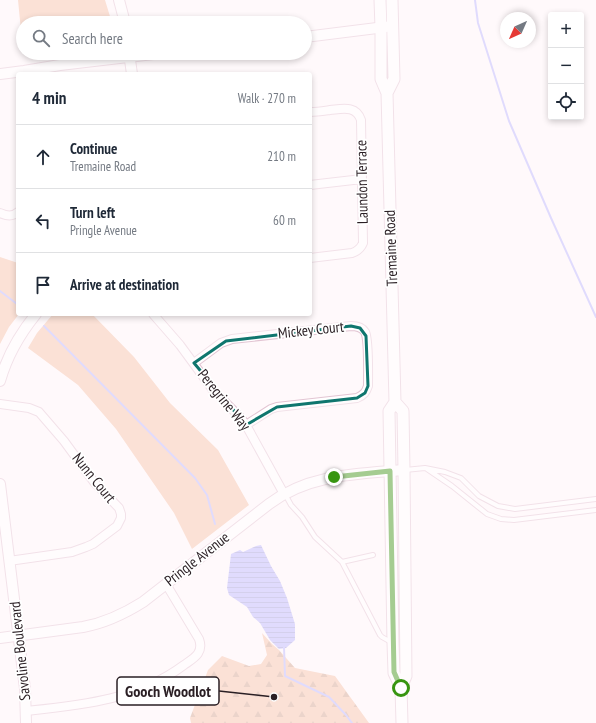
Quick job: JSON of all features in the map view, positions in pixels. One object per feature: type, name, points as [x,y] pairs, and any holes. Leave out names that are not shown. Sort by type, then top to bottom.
[{"type":"main road","name":"Tremaine Road","points":[[380,0],[381,79],[387,93],[395,402],[389,411],[393,643],[394,672],[401,688],[402,723]]},
{"type":"main road","name":"Tremaine Road","points":[[387,93],[394,79],[392,0]]},
{"type":"main road","name":"Tremaine Road","points":[[395,402],[403,411],[406,676],[401,688]]},
{"type":"street","points":[[119,0],[123,16]]},
{"type":"street","points":[[312,35],[392,26]]},
{"type":"street","points":[[0,74],[24,71],[54,70],[105,60]]},
{"type":"street","points":[[131,60],[132,72]]},
{"type":"street","name":"Laundon Terrace","points":[[312,112],[346,108],[358,114],[361,120],[363,243],[356,252],[312,258]]},
{"type":"street","points":[[312,185],[362,179]]},
{"type":"street","points":[[0,213],[9,216],[16,213]]},
{"type":"street","points":[[0,381],[5,364],[14,345],[35,316]]},
{"type":"street","name":"Peregrine Way","points":[[155,316],[180,344],[213,390],[246,425],[284,494]]},
{"type":"street","name":"Mickey Court","points":[[194,363],[221,343],[232,339],[351,326],[360,328],[365,332],[367,341],[368,386],[363,395],[357,398],[277,407],[246,425]]},
{"type":"street","name":"Nunn Court","points":[[0,404],[29,408],[39,412],[64,441],[94,482],[119,508],[121,514],[120,522],[116,526],[93,544],[86,547],[72,552],[9,560]]},
{"type":"street","name":"Pringle Avenue","points":[[0,638],[74,629],[109,620],[133,608],[284,494],[306,484],[323,479],[404,470]]},
{"type":"street","name":"Savoline Boulevard","points":[[0,484],[25,689],[26,723]]},
{"type":"street","points":[[26,710],[94,702],[118,697],[153,684],[180,668],[198,654],[201,647],[199,639],[166,584]]},
{"type":"lane","points":[[425,468],[452,486],[487,514],[501,519],[514,520],[596,510]]},
{"type":"lane","points":[[404,470],[425,468],[445,472],[461,478],[479,496],[498,506],[515,510],[596,499]]},
{"type":"lane","points":[[284,494],[291,505],[302,517],[314,537],[342,562],[380,635],[393,643]]},
{"type":"lane","points":[[342,562],[373,555]]},
{"type":"highlighted area","points":[[351,326],[360,328],[366,336],[368,386],[365,393],[357,398],[277,407],[246,425],[194,363],[226,341]]},
{"type":"green space","points":[[18,0],[105,0],[110,16],[20,16]]},
{"type":"green space","points":[[0,257],[16,262],[16,316],[17,316],[9,327],[0,344]]},
{"type":"green space","points":[[51,316],[94,316],[134,357],[170,403],[218,450],[249,505],[192,549],[174,513],[116,429],[78,385],[28,348],[37,333]]},
{"type":"green space","points":[[262,633],[295,668],[335,676],[369,723],[191,723],[190,718],[208,670],[222,656],[249,666],[261,664],[267,655]]},
{"type":"shaded area","points":[[261,545],[280,581],[295,624],[295,640],[286,648],[279,649],[270,640],[260,623],[253,617],[247,607],[229,595],[227,588],[231,554],[240,550],[243,552]]},
{"type":"waterway","points":[[475,0],[478,23],[509,121],[596,317]]},
{"type":"waterway","points":[[0,291],[16,303]]},
{"type":"waterway","points":[[44,326],[195,478],[207,495],[215,524]]},
{"type":"waterway","points":[[284,647],[285,676],[329,697],[352,723]]},
{"type":"place","name":"Gooch Woodlot","points":[[274,697]]},
{"type":"route","points":[[334,477],[390,471],[394,672],[401,688]]}]
